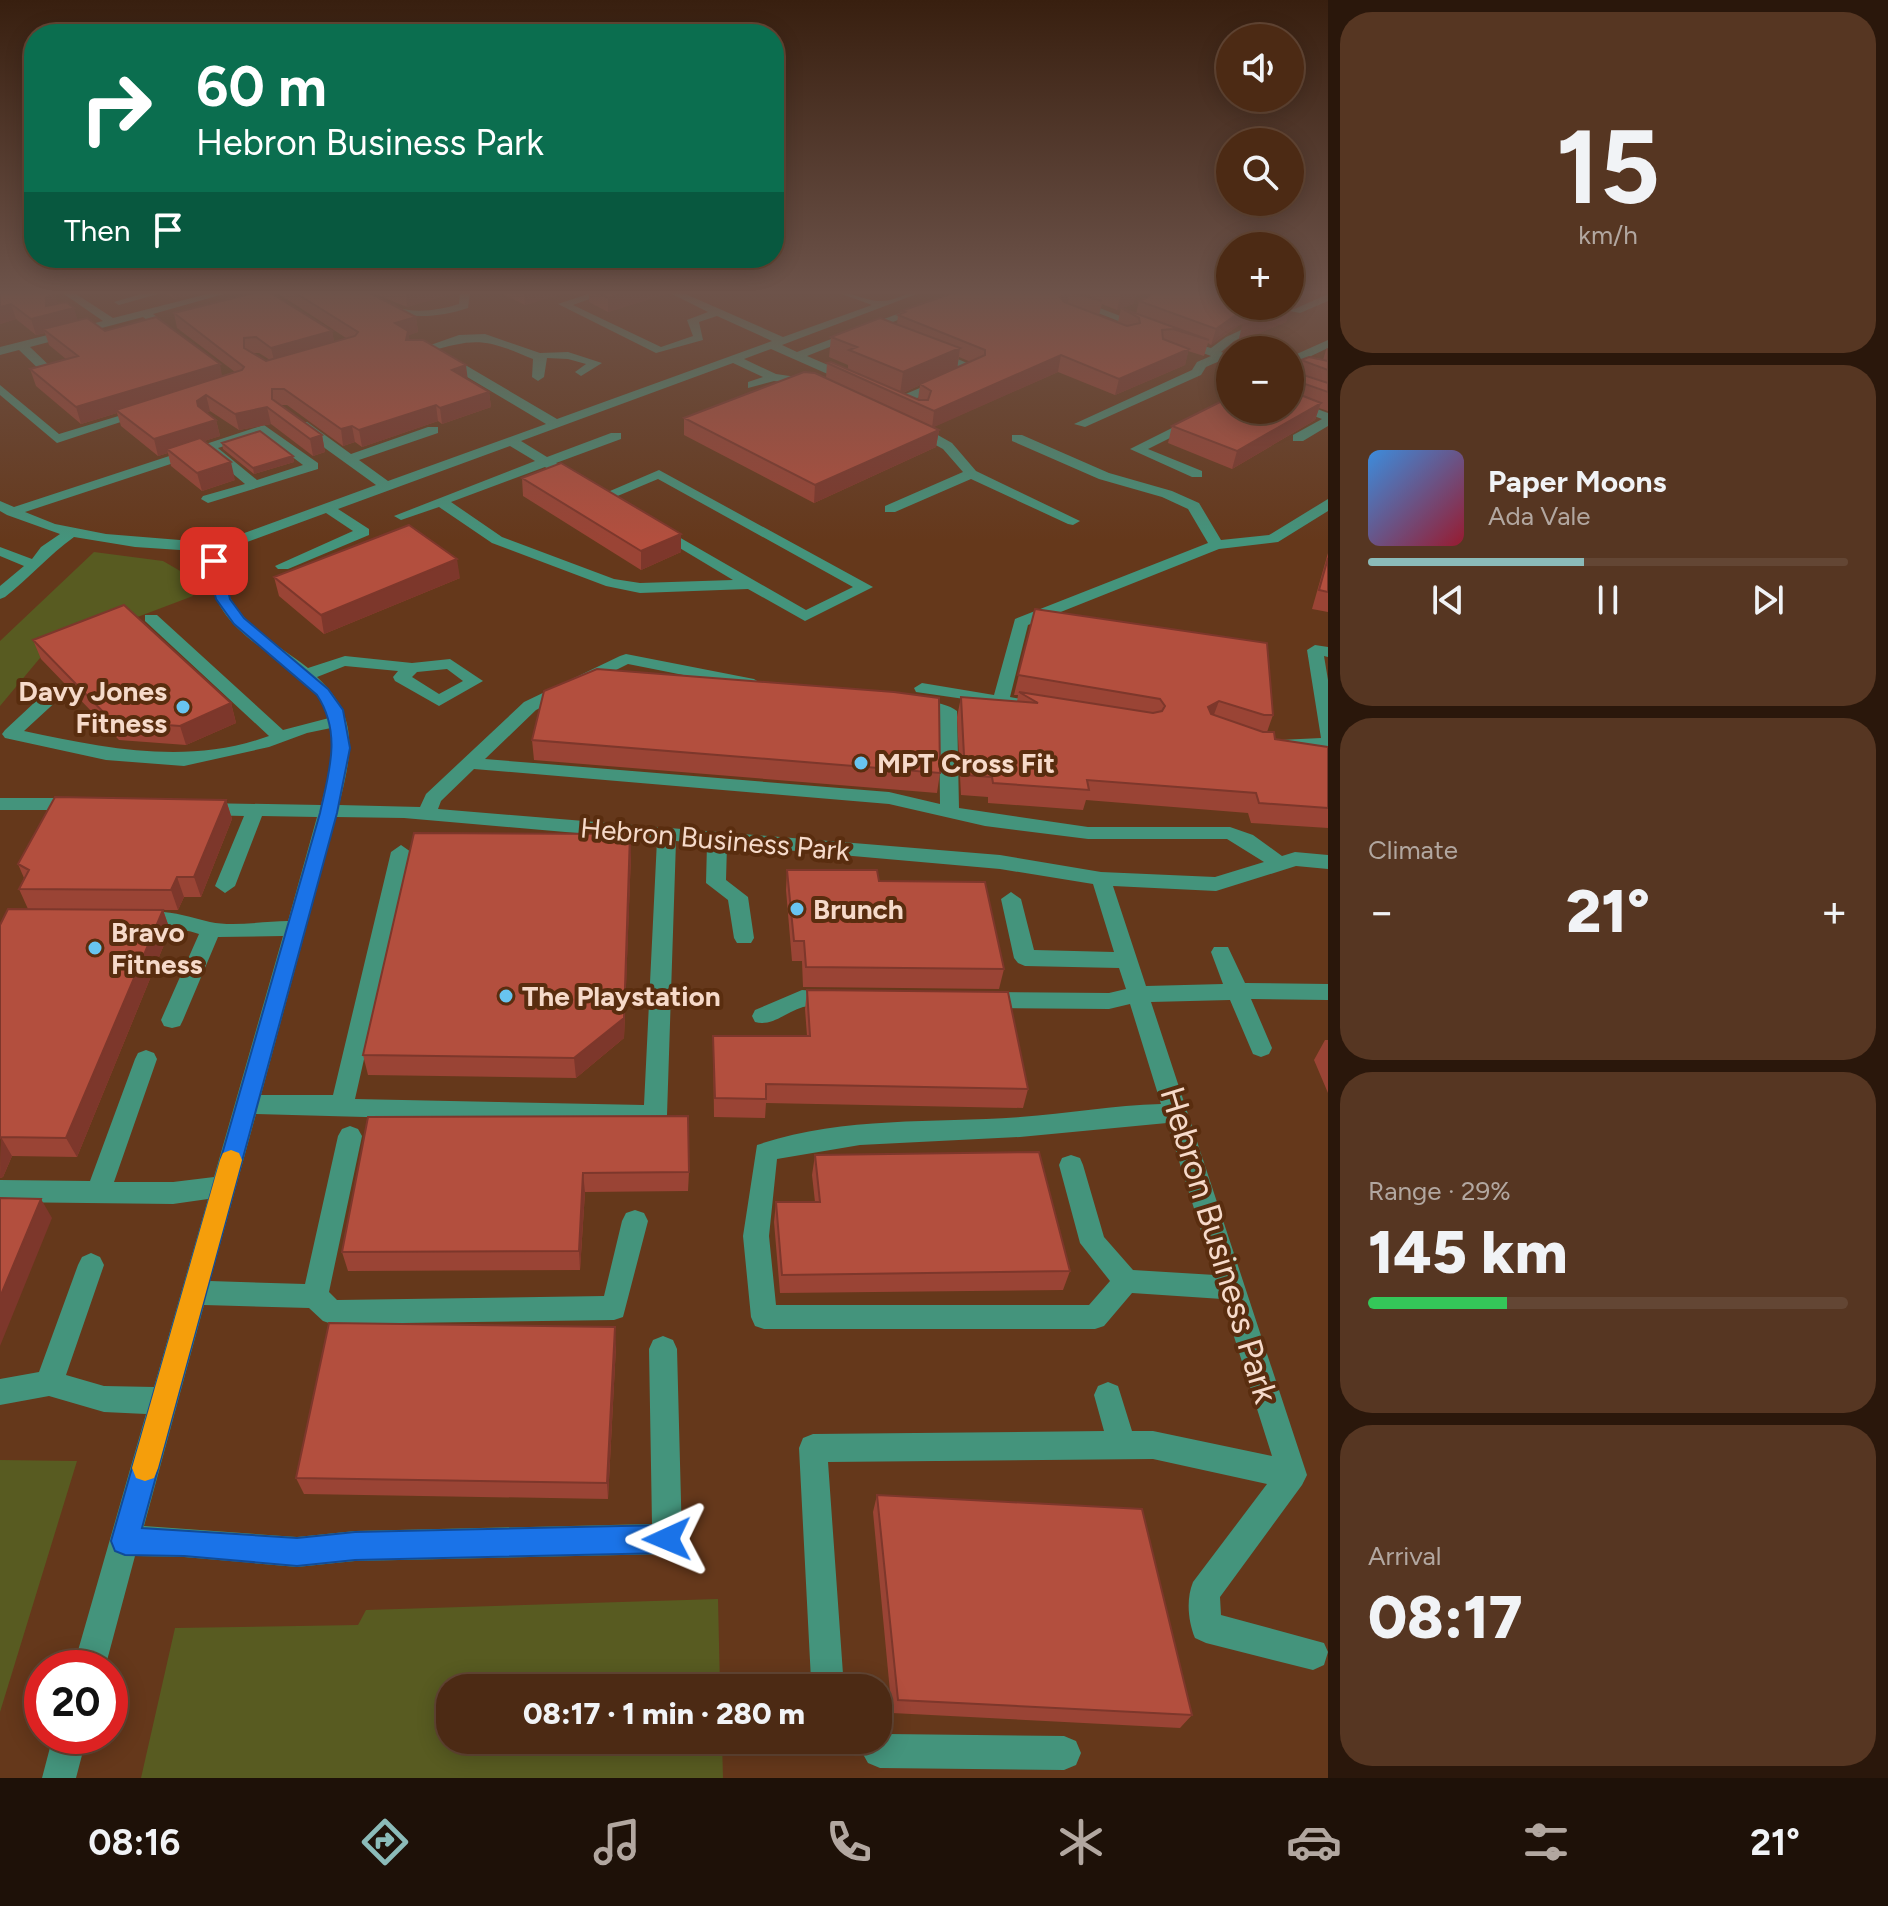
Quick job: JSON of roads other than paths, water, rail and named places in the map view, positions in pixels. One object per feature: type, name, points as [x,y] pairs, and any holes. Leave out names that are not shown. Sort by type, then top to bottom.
[{"type":"street","points":[[471,375],[556,424]]},
{"type":"street","points":[[6,508],[73,531],[124,542],[218,548],[690,375]]},
{"type":"street","points":[[768,375],[818,384],[833,391]]},
{"type":"street","points":[[840,375],[861,384]]},
{"type":"street","points":[[900,401],[961,375]]},
{"type":"street","points":[[1080,424],[1190,375]]},
{"type":"street","points":[[752,385],[773,377]]},
{"type":"street","points":[[0,389],[57,439],[163,406]]},
{"type":"street","points":[[887,395],[922,411]]},
{"type":"street","points":[[1304,409],[1328,419]]},
{"type":"street","points":[[1197,474],[1137,449],[1216,410]]},
{"type":"street","points":[[292,418],[386,486]]},
{"type":"street","points":[[1298,438],[1328,419]]},
{"type":"street","points":[[904,423],[946,443],[961,455],[971,474],[1073,521]]},
{"type":"street","points":[[219,425],[236,438]]},
{"type":"street","points":[[6,508],[264,429],[313,466],[208,499]]},
{"type":"street","points":[[349,459],[433,430]]},
{"type":"street","points":[[401,516],[616,436]]},
{"type":"street","points":[[1017,438],[1104,476],[1167,494],[1194,506],[1216,545]]},
{"type":"street","points":[[511,441],[610,501],[659,474],[865,587],[805,616],[643,521]]},
{"type":"street","points":[[207,447],[255,485]]},
{"type":"street","points":[[890,509],[971,474]]},
{"type":"street","points":[[440,501],[497,540],[611,583],[640,588],[750,584]]},
{"type":"street","points":[[1001,701],[1021,622],[1216,545],[1273,539],[1318,513],[1328,503]]},
{"type":"street","points":[[283,566],[364,532],[327,508]]},
{"type":"street","points":[[0,594],[35,565],[46,550],[73,531]]},
{"type":"street","points":[[94,1650],[328,813],[342,748],[335,710],[323,692],[239,621],[223,599],[214,561],[218,548]]},
{"type":"street","points":[[0,551],[35,565]]},
{"type":"street","points":[[151,618],[281,737]]},
{"type":"street","points":[[1328,652],[1315,650],[1328,735]]},
{"type":"street","points":[[427,814],[433,798],[530,706],[626,659],[776,687]]},
{"type":"street","points":[[304,676],[345,661],[412,668]]},
{"type":"street","points":[[922,688],[1045,708]]},
{"type":"street","points":[[55,693],[11,734],[106,754],[184,760],[281,737],[303,728],[338,722]]},
{"type":"street","points":[[892,703],[948,711],[950,812]]},
{"type":"street","points":[[1263,746],[1328,743]]},
{"type":"street","points":[[470,763],[889,798],[985,820],[1088,833],[1230,833],[1246,840],[1280,864]]},
{"type":"street","points":[[0,804],[96,805]]},
{"type":"street","name":"Hebron Business Park","points":[[182,808],[427,814],[717,841],[1000,862],[1101,879],[1216,884],[1295,859],[1328,862]]},
{"type":"street","points":[[225,886],[255,811]]},
{"type":"street","points":[[247,1104],[655,1115],[667,836]]},
{"type":"street","points":[[717,841],[716,883],[738,897],[744,938]]},
{"type":"street","points":[[342,1105],[401,852]]},
{"type":"street","name":"Hebron Business Park","points":[[1101,879],[1292,1475]]},
{"type":"street","points":[[1011,899],[1025,958],[1129,960]]},
{"type":"street","points":[[122,920],[183,920],[211,930],[296,928]]},
{"type":"street","points":[[172,1020],[211,930]]},
{"type":"street","points":[[1221,952],[1261,1048]]},
{"type":"street","points":[[971,1000],[1109,1001],[1140,994],[1328,992]]},
{"type":"street","points":[[763,1016],[802,998],[848,999]]},
{"type":"street","points":[[98,1192],[146,1059]]},
{"type":"street","points":[[1126,1281],[1095,1317],[764,1317],[756,1236],[766,1152],[809,1140],[1025,1126],[1142,1112],[1178,1113]]},
{"type":"street","points":[[315,1296],[350,1136]]},
{"type":"street","points":[[1071,1165],[1093,1243],[1126,1281],[1233,1288]]},
{"type":"street","points":[[0,1191],[173,1193],[224,1186]]},
{"type":"street","points":[[194,1293],[315,1296],[332,1312],[614,1308],[635,1221]]},
{"type":"street","points":[[49,1383],[91,1265]]},
{"type":"street","points":[[125,1541],[184,1542],[297,1552],[355,1546],[667,1539],[663,1349]]},
{"type":"street","points":[[0,1392],[49,1383],[104,1399],[164,1401]]},
{"type":"street","points":[[1108,1395],[1122,1445]]},
{"type":"street","points":[[827,1674],[813,1448],[1153,1445],[1292,1475],[1204,1593],[1206,1627],[1313,1654]]},
{"type":"street","points":[[892,1751],[1064,1753]]},
{"type":"street","points":[[59,1778],[65,1754]]},
{"type":"place","name":"Davy Jones Fitness","points":[[183,707]]},
{"type":"place","name":"MPT Cross Fit","points":[[861,763]]},
{"type":"place","name":"Brunch","points":[[797,909]]},
{"type":"place","name":"Bravo Fitness","points":[[95,948]]},
{"type":"place","name":"The Playstation","points":[[506,996]]}]
